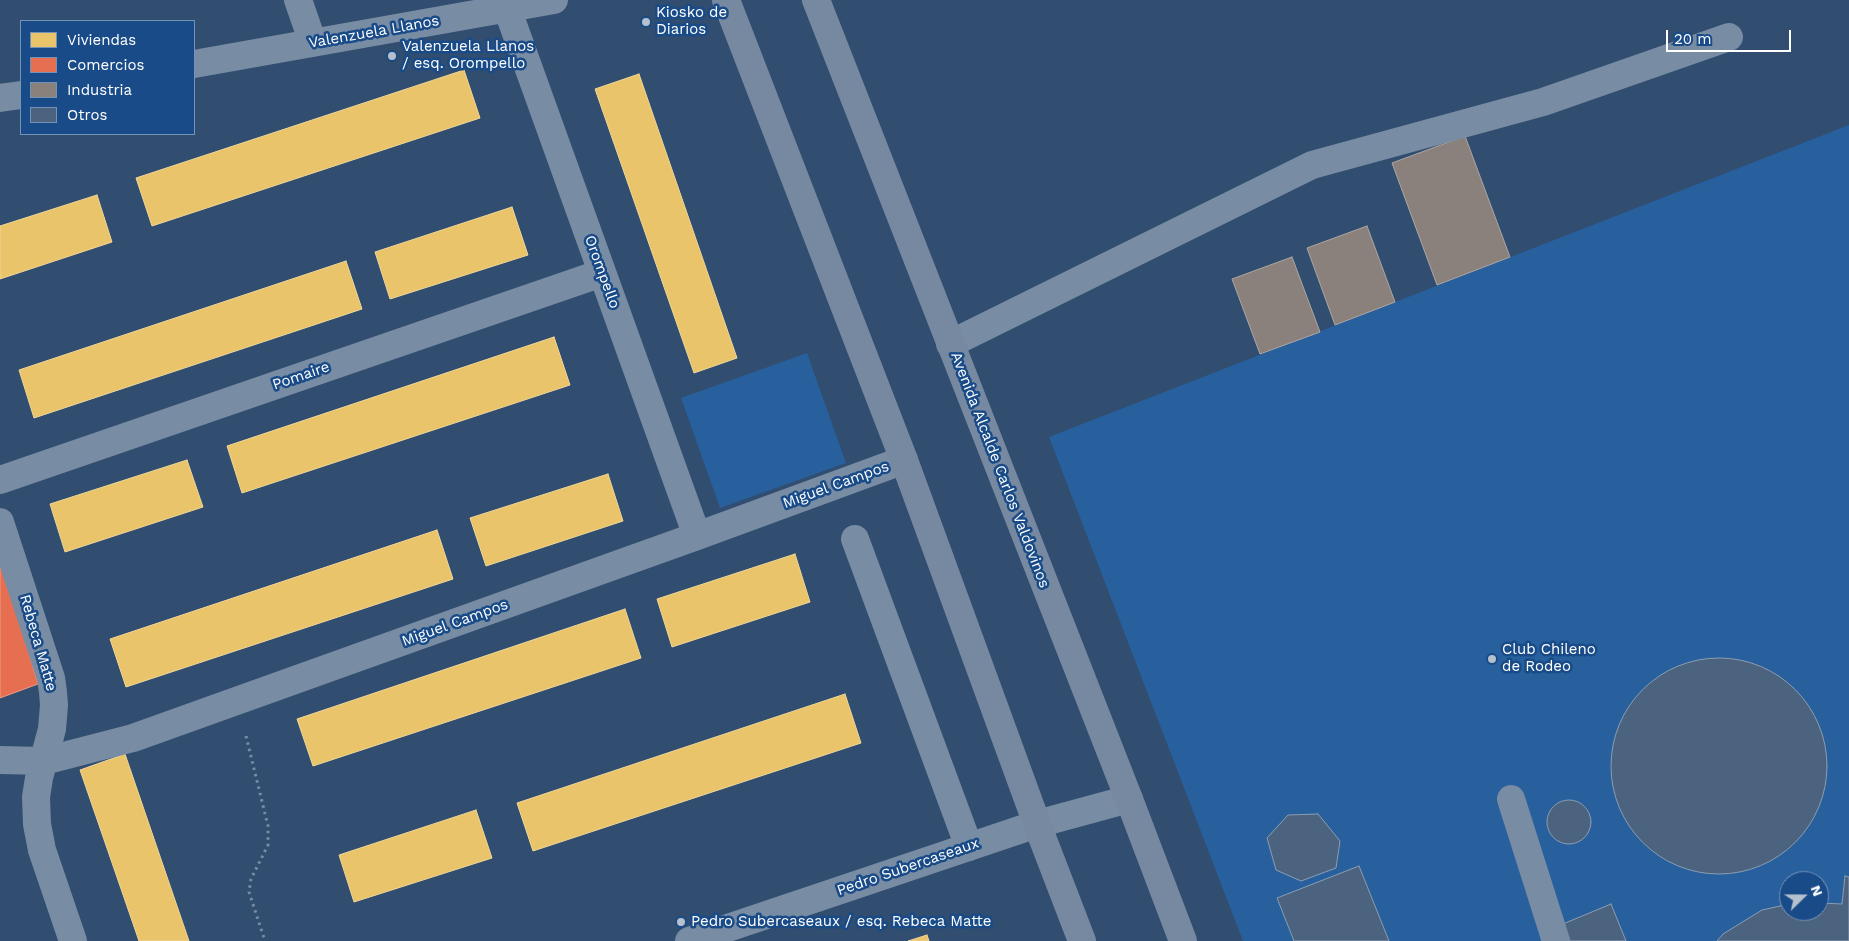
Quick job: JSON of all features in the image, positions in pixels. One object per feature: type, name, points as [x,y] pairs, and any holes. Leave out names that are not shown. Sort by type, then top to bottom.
[{"type":"main road","points":[[726,0],[904,460],[1037,824],[1082,941]]},
{"type":"main road","name":"Avenida Alcalde Carlos Valdovinos","points":[[816,0],[1129,798],[1182,941]]},
{"type":"street","points":[[298,0],[314,43]]},
{"type":"street","name":"Valenzuela Llanos","points":[[195,64],[554,0]]},
{"type":"street","name":"Orompello","points":[[507,8],[697,536]]},
{"type":"street","points":[[950,344],[1312,165],[1542,102],[1729,37]]},
{"type":"street","points":[[0,98],[20,95]]},
{"type":"street","name":"Pomaire","points":[[0,480],[602,273]]},
{"type":"street","name":"Miguel Campos","points":[[0,760],[44,761],[133,738],[904,460]]},
{"type":"street","name":"Rebeca Matte","points":[[0,522],[51,678],[54,705],[52,729],[36,797],[37,824],[42,850],[73,941]]},
{"type":"street","points":[[855,540],[969,847]]},
{"type":"street","name":"Pedro Subercaseaux","points":[[689,941],[1037,824],[1129,798]]},
{"type":"street","points":[[1511,799],[1556,941]]},
{"type":"path","points":[[237,701],[268,826],[268,845],[250,879],[249,892],[265,941]]},
{"type":"shaded area","name":"Club Chileno de Rodeo","points":[[1849,125],[1849,941],[1243,941],[1049,437]]},
{"type":"shaded area","points":[[807,353],[846,463],[720,508],[681,398]]},
{"type":"building: Viviendas","points":[[464,70],[480,118],[152,226],[136,178]]},
{"type":"building: Viviendas","points":[[639,74],[737,358],[694,373],[595,89]]},
{"type":"building: Viviendas","points":[[97,195],[112,242],[0,279],[0,226]]},
{"type":"building: Viviendas","points":[[512,207],[528,255],[390,299],[375,252]]},
{"type":"building: Viviendas","points":[[346,261],[362,309],[34,418],[19,370]]},
{"type":"building: Viviendas","points":[[554,337],[570,385],[242,493],[227,446]]},
{"type":"building: Viviendas","points":[[187,460],[203,507],[65,552],[50,504]]},
{"type":"building: Viviendas","points":[[608,474],[623,521],[486,566],[470,518]]},
{"type":"building: Viviendas","points":[[437,530],[453,579],[126,687],[110,639]]},
{"type":"building: Viviendas","points":[[795,554],[810,602],[672,647],[657,599]]},
{"type":"building: Viviendas","points":[[625,609],[641,658],[313,766],[297,719]]},
{"type":"building: Viviendas","points":[[845,694],[861,743],[533,851],[517,803]]},
{"type":"building: Viviendas","points":[[125,754],[189,941],[139,941],[80,770]]},
{"type":"building: Viviendas","points":[[476,810],[492,858],[354,902],[339,855]]},
{"type":"building: Viviendas","points":[[927,935],[929,941],[908,941]]},
{"type":"building: Comercios","points":[[0,557],[38,684],[0,698]]},
{"type":"building: Industria","points":[[1465,136],[1510,257],[1437,285],[1392,163]]},
{"type":"building: Industria","points":[[1367,226],[1395,302],[1335,325],[1307,248]]},
{"type":"building: Industria","points":[[1292,257],[1320,332],[1260,354],[1232,279]]},
{"type":"building: Otros","points":[[1719,658],[1740,660],[1760,666],[1779,676],[1795,690],[1809,706],[1819,725],[1825,745],[1827,766],[1825,787],[1819,807],[1809,826],[1795,842],[1779,856],[1760,866],[1740,872],[1719,874],[1698,872],[1678,866],[1659,856],[1643,842],[1629,826],[1619,807],[1613,787],[1611,766],[1613,745],[1619,725],[1629,706],[1643,690],[1659,676],[1678,666],[1698,660]]},
{"type":"building: Otros","points":[[1565,800],[1573,800],[1585,806],[1591,822],[1585,838],[1573,844],[1565,844],[1553,838],[1547,826],[1547,818],[1553,806]]},
{"type":"building: Otros","points":[[1318,814],[1340,841],[1336,868],[1301,881],[1276,870],[1267,838],[1288,815]]},
{"type":"building: Otros","points":[[1359,866],[1389,941],[1294,941],[1277,898]]},
{"type":"building: Otros","points":[[1845,876],[1849,877],[1849,941],[1717,941],[1723,934],[1762,910],[1779,906],[1779,921],[1829,921],[1829,903],[1842,904]]},
{"type":"building: Otros","points":[[1611,904],[1626,941],[1570,941],[1563,924]]},
{"type":"place","name":"Kiosko de Diarios","points":[[646,22]]},
{"type":"place","name":"Valenzuela Llanos / esq. Orompello","points":[[392,56]]},
{"type":"place","name":"Club Chileno de Rodeo","points":[[1492,659]]},
{"type":"place","name":"Pedro Subercaseaux / esq. Rebeca Matte","points":[[681,922]]}]
